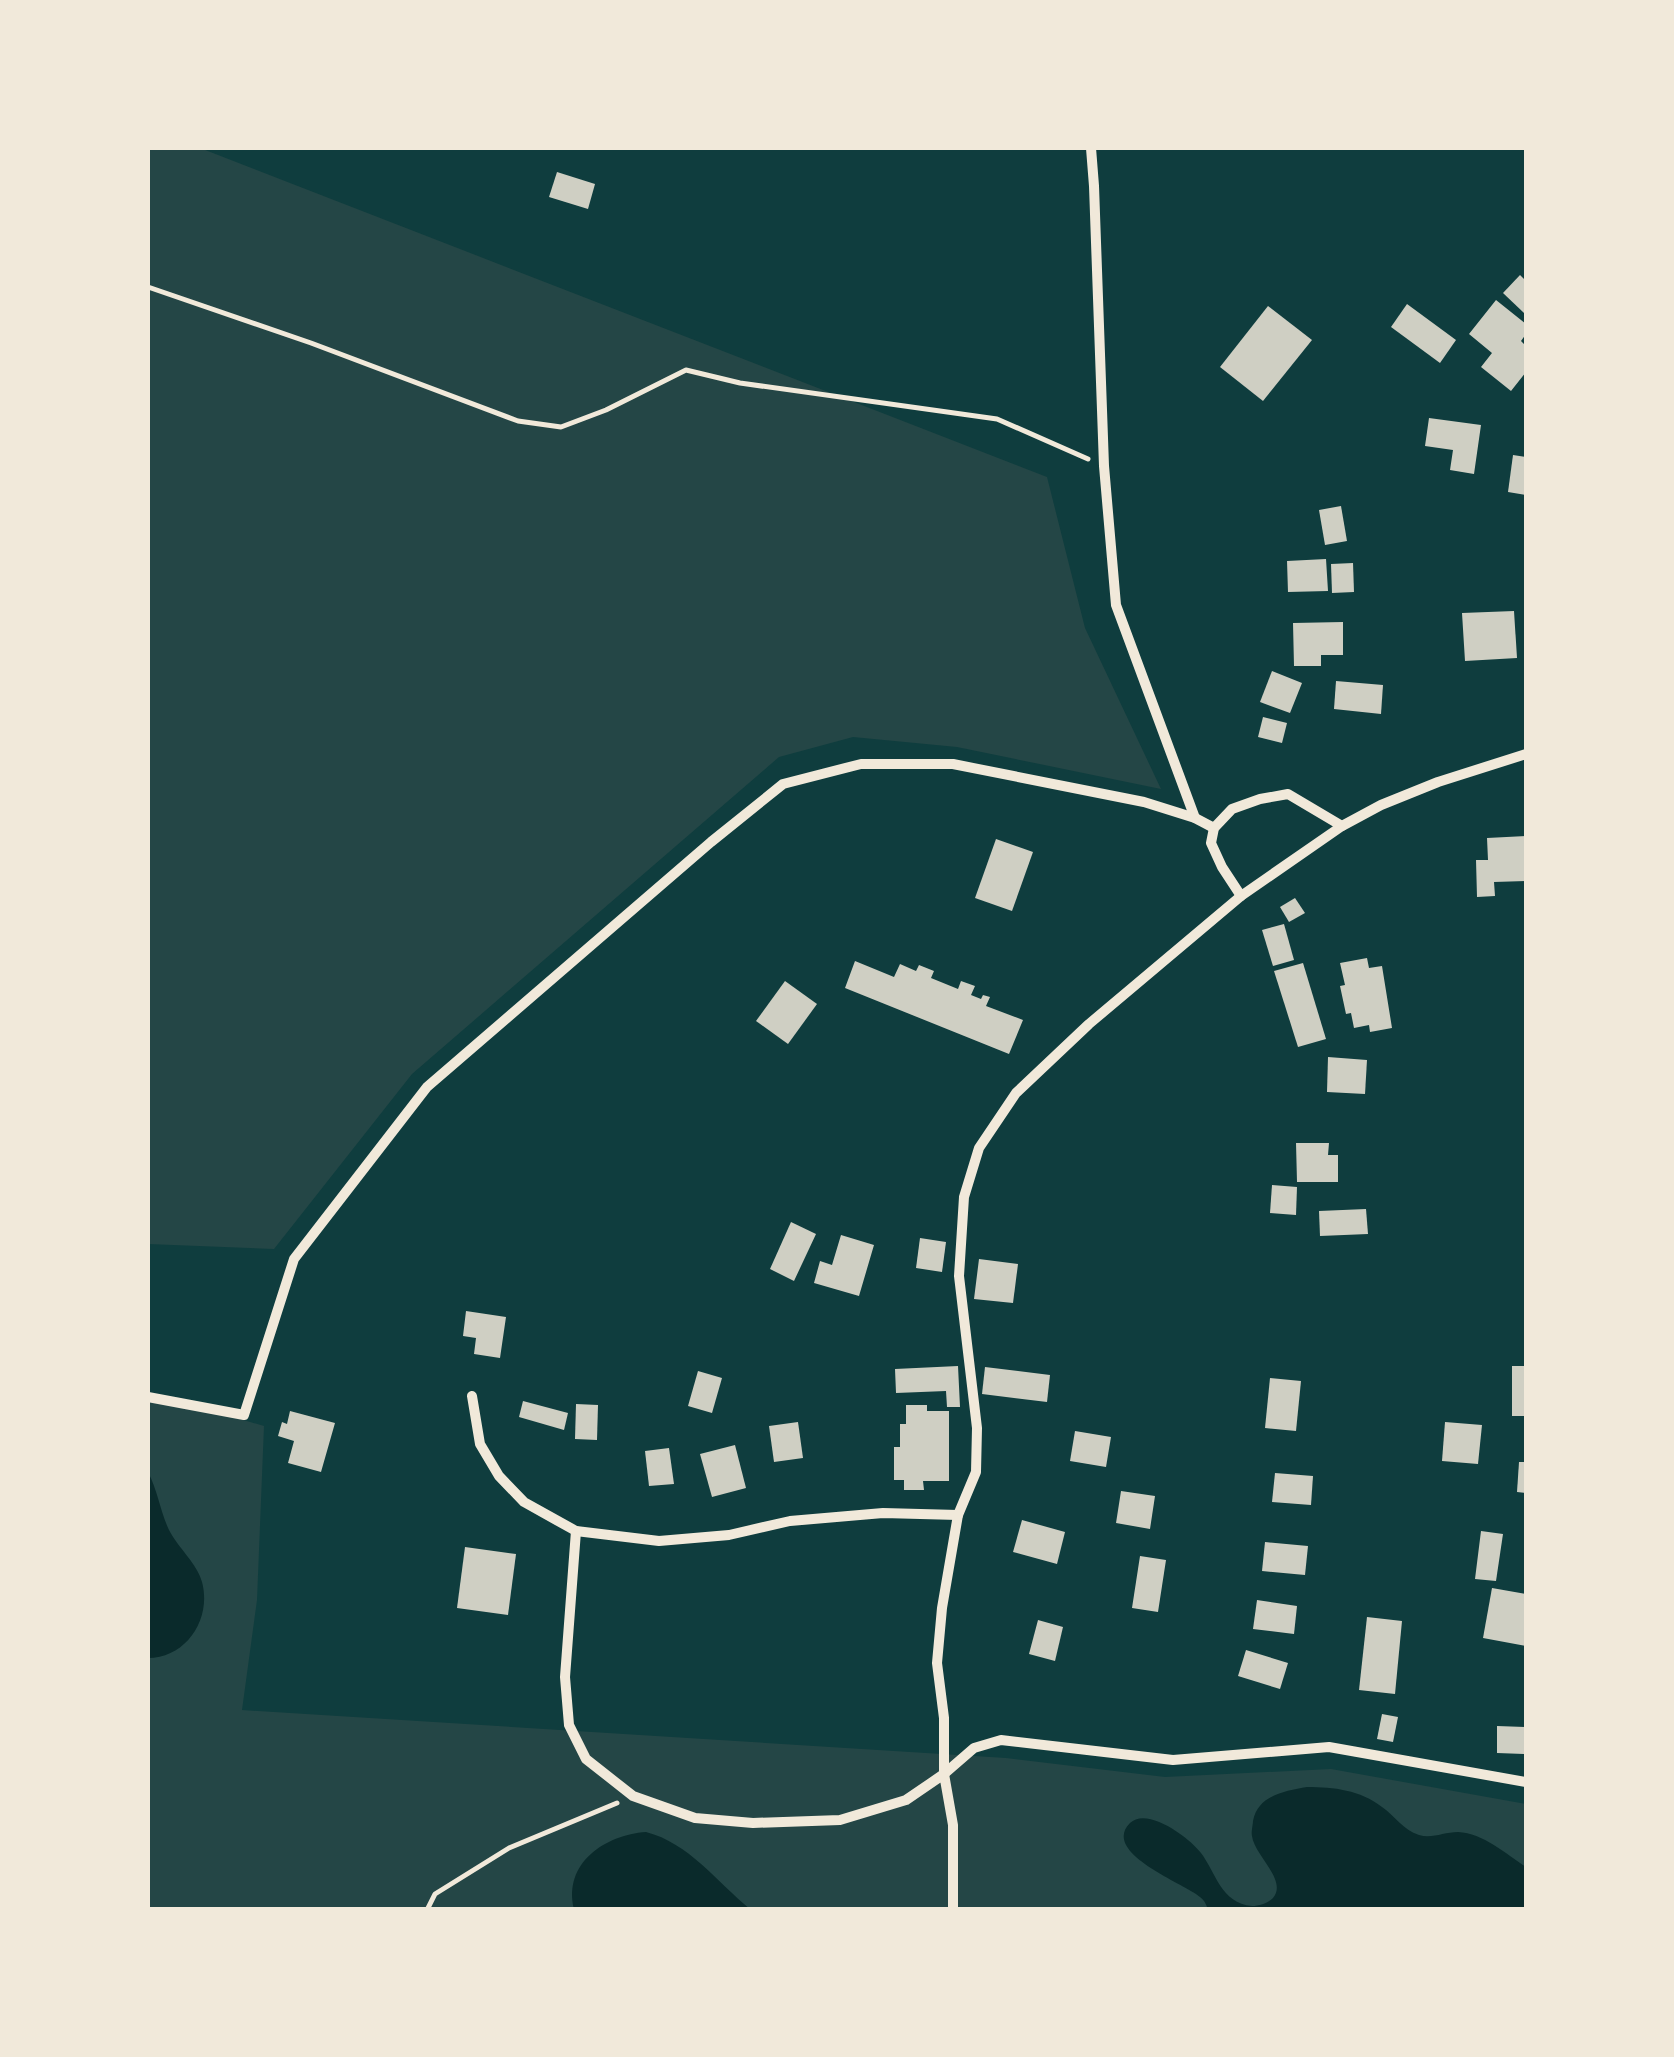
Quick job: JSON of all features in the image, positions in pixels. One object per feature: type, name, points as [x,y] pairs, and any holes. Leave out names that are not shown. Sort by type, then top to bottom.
[{"type":"street","points":[[1090,148],[1104,466],[1116,605],[1195,818]]},
{"type":"street","points":[[953,1910],[953,1824],[944,1774],[944,1718],[937,1663],[958,1514],[976,1472],[977,1428],[959,1276],[964,1196],[979,1148],[1016,1092],[1242,896],[1342,826],[1380,805],[1526,754]]},
{"type":"street","points":[[148,1398],[244,1415],[294,1258],[427,1087],[783,784],[861,764],[953,764],[1144,802],[1214,828]]},
{"type":"street","points":[[1242,896],[1210,843],[1214,828],[1232,808],[1288,794],[1342,826]]},
{"type":"street","points":[[472,1396],[480,1444],[499,1476],[524,1502],[576,1531],[659,1541],[729,1535],[790,1521],[883,1513],[958,1514]]},
{"type":"street","points":[[576,1531],[566,1678],[569,1724],[586,1759],[634,1796],[695,1818],[753,1823],[840,1820],[906,1800],[974,1748],[1001,1740],[1174,1760],[1329,1747],[1526,1782]]},
{"type":"path","points":[[148,287],[518,421],[561,428],[686,370],[740,383],[996,419],[1104,466]]},
{"type":"path","points":[[427,1910],[435,1894],[509,1848],[634,1796]]},
{"type":"shaded area","points":[[148,148],[200,148],[1047,477],[1085,628],[1161,789],[957,747],[853,737],[779,757],[412,1074],[274,1249],[148,1244]]},
{"type":"shaded area","points":[[148,1392],[264,1426],[257,1600],[242,1710],[1006,1758],[1165,1777],[1331,1769],[1526,1804],[1526,1909],[148,1909]]},
{"type":"shaded area","points":[[148,1472],[169,1530],[196,1568],[204,1596],[199,1622],[184,1644],[162,1656],[148,1658]]},
{"type":"shaded area","points":[[1307,1787],[1356,1793],[1419,1835],[1458,1832],[1485,1840],[1526,1867],[1526,1909],[1208,1909],[1200,1897],[1148,1866],[1126,1845],[1124,1834],[1130,1823],[1147,1818],[1157,1821],[1195,1847],[1233,1899],[1252,1906],[1263,1904],[1273,1898],[1276,1883],[1254,1843],[1256,1812],[1274,1796]]},
{"type":"shaded area","points":[[646,1832],[689,1854],[750,1909],[574,1909],[575,1878],[590,1854],[616,1839]]},
{"type":"building","points":[[557,172],[595,184],[588,209],[549,197]]},
{"type":"building","points":[[1520,275],[1526,281],[1524,313],[1503,293]]},
{"type":"building","points":[[1496,300],[1526,324],[1521,341],[1526,346],[1526,372],[1511,391],[1481,367],[1492,353],[1469,334]]},
{"type":"building","points":[[1407,304],[1456,340],[1440,363],[1391,327]]},
{"type":"building","points":[[1268,306],[1312,340],[1263,401],[1220,367]]},
{"type":"building","points":[[1429,418],[1481,425],[1474,474],[1450,470],[1453,450],[1425,446]]},
{"type":"building","points":[[1513,455],[1526,457],[1526,495],[1508,492]]},
{"type":"building","points":[[1341,506],[1347,541],[1325,545],[1319,510]]},
{"type":"building","points":[[1326,559],[1328,591],[1288,592],[1287,561]]},
{"type":"building","points":[[1353,563],[1354,592],[1332,593],[1331,564]]},
{"type":"building","points":[[1514,611],[1517,658],[1465,661],[1462,613]]},
{"type":"building","points":[[1343,622],[1343,655],[1321,655],[1321,666],[1294,666],[1293,623]]},
{"type":"building","points":[[1272,671],[1302,683],[1290,713],[1260,702]]},
{"type":"building","points":[[1336,681],[1383,685],[1381,714],[1334,709]]},
{"type":"building","points":[[1263,717],[1287,723],[1282,743],[1258,737]]},
{"type":"building","points":[[1526,836],[1526,881],[1494,882],[1495,896],[1477,897],[1476,860],[1488,860],[1487,838]]},
{"type":"building","points":[[996,839],[1033,852],[1012,911],[975,898]]},
{"type":"building","points":[[1295,898],[1305,913],[1289,922],[1280,907]]},
{"type":"building","points":[[1284,924],[1294,960],[1273,966],[1262,930]]},
{"type":"building","points":[[1367,958],[1369,968],[1382,966],[1392,1028],[1370,1032],[1369,1025],[1354,1028],[1351,1013],[1346,1014],[1340,963]]},
{"type":"building","points":[[855,961],[894,977],[900,964],[916,971],[919,965],[934,971],[931,978],[958,989],[961,981],[975,986],[971,995],[990,997],[986,1006],[1023,1020],[1009,1054],[845,988]]},
{"type":"building","points":[[1303,963],[1326,1039],[1298,1047],[1274,971]]},
{"type":"building","points":[[785,981],[817,1004],[788,1044],[756,1021]]},
{"type":"building","points":[[1328,1057],[1367,1060],[1365,1094],[1327,1092]]},
{"type":"building","points":[[1296,1143],[1329,1143],[1328,1155],[1338,1155],[1338,1182],[1297,1182]]},
{"type":"building","points":[[1272,1185],[1297,1187],[1296,1215],[1270,1213]]},
{"type":"building","points":[[1366,1209],[1368,1234],[1320,1236],[1319,1211]]},
{"type":"building","points":[[791,1222],[816,1234],[794,1281],[770,1269]]},
{"type":"building","points":[[841,1235],[874,1245],[859,1296],[814,1283],[820,1261],[832,1265]]},
{"type":"building","points":[[920,1238],[946,1242],[942,1272],[916,1268]]},
{"type":"building","points":[[979,1259],[1018,1264],[1013,1303],[974,1299]]},
{"type":"building","points":[[466,1311],[506,1317],[500,1358],[474,1354],[476,1338],[463,1336]]},
{"type":"building","points":[[958,1366],[960,1407],[947,1407],[946,1391],[896,1393],[895,1369]]},
{"type":"building","points":[[1512,1366],[1526,1366],[1526,1416],[1512,1416]]},
{"type":"building","points":[[985,1367],[1050,1375],[1047,1402],[982,1394]]},
{"type":"building","points":[[698,1371],[722,1378],[712,1413],[688,1406]]},
{"type":"building","points":[[1270,1378],[1301,1381],[1296,1431],[1265,1428]]},
{"type":"building","points":[[523,1401],[568,1413],[564,1430],[519,1417]]},
{"type":"building","points":[[576,1404],[598,1405],[597,1440],[575,1439]]},
{"type":"building","points":[[906,1405],[927,1405],[927,1411],[949,1411],[949,1481],[923,1481],[924,1490],[904,1490],[904,1480],[894,1480],[894,1447],[900,1447],[900,1424],[906,1424]]},
{"type":"building","points":[[290,1411],[335,1423],[321,1472],[288,1463],[294,1441],[278,1436]]},
{"type":"building","points":[[798,1422],[803,1458],[774,1462],[769,1426]]},
{"type":"building","points":[[1445,1422],[1482,1425],[1478,1464],[1442,1461]]},
{"type":"building","points":[[1075,1431],[1111,1437],[1106,1467],[1070,1461]]},
{"type":"building","points":[[735,1445],[746,1488],[712,1497],[700,1454]]},
{"type":"building","points":[[669,1448],[674,1484],[649,1486],[645,1451]]},
{"type":"building","points":[[1519,1462],[1526,1462],[1526,1493],[1517,1492]]},
{"type":"building","points":[[1275,1473],[1313,1476],[1311,1505],[1272,1502]]},
{"type":"building","points":[[1121,1491],[1155,1496],[1150,1529],[1116,1523]]},
{"type":"building","points":[[1022,1520],[1065,1532],[1057,1564],[1013,1552]]},
{"type":"building","points":[[1481,1531],[1503,1534],[1496,1581],[1475,1579]]},
{"type":"building","points":[[1265,1542],[1308,1546],[1305,1575],[1262,1571]]},
{"type":"building","points":[[465,1547],[516,1554],[508,1615],[457,1608]]},
{"type":"building","points":[[1140,1556],[1166,1560],[1158,1612],[1132,1608]]},
{"type":"building","points":[[1492,1588],[1526,1594],[1526,1646],[1483,1638]]},
{"type":"building","points":[[1257,1600],[1297,1606],[1294,1634],[1253,1629]]},
{"type":"building","points":[[1367,1617],[1402,1621],[1395,1694],[1359,1690]]},
{"type":"building","points":[[1038,1620],[1063,1627],[1055,1661],[1029,1654]]},
{"type":"building","points":[[1246,1650],[1288,1663],[1280,1689],[1238,1676]]},
{"type":"building","points":[[1382,1714],[1398,1717],[1393,1742],[1377,1739]]},
{"type":"building","points":[[1497,1726],[1525,1727],[1524,1754],[1497,1753]]}]
